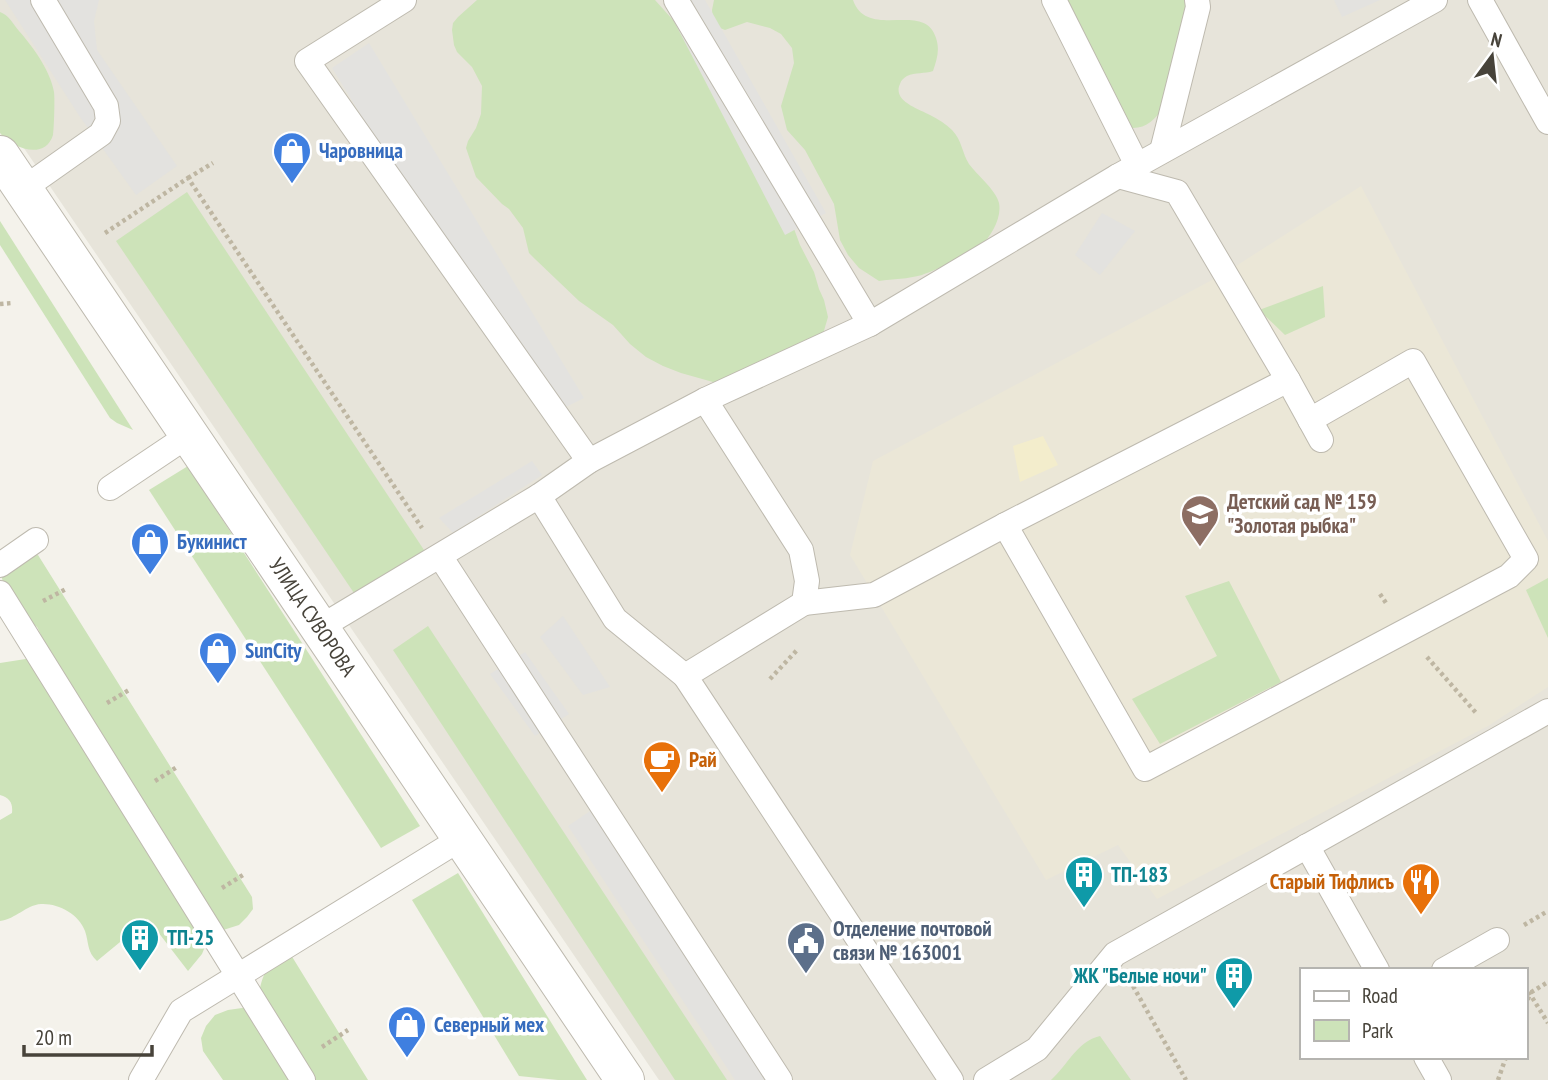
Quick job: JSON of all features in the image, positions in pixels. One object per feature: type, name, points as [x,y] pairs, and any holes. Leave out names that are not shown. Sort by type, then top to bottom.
[{"type":"street","name":"УЛИЦА СУВОРОВА","points":[[0,155],[625,1080]]},
{"type":"lane","points":[[23,189],[101,134],[108,121],[106,106],[43,0]]},
{"type":"lane","points":[[404,0],[307,61],[589,461]]},
{"type":"lane","points":[[676,0],[870,324]]},
{"type":"lane","points":[[1005,525],[1145,769],[1508,576],[1526,559],[1413,362],[1316,430],[1177,192],[1128,171],[1054,0]]},
{"type":"lane","points":[[1162,151],[1198,7],[1197,0]]},
{"type":"lane","points":[[319,628],[539,496],[589,461],[670,417],[870,324],[1162,151],[1435,0]]},
{"type":"lane","points":[[1480,0],[1548,122]]},
{"type":"lane","points":[[685,676],[804,603],[874,595],[1288,380]]},
{"type":"lane","points":[[705,400],[801,550],[807,581],[804,603]]},
{"type":"lane","points":[[110,488],[189,435]]},
{"type":"lane","points":[[539,496],[615,619],[685,676],[951,1080]]},
{"type":"lane","points":[[0,565],[36,540]]},
{"type":"lane","points":[[440,555],[780,1080]]},
{"type":"lane","points":[[0,593],[303,1080]]},
{"type":"lane","points":[[986,1080],[1037,1049],[1115,954],[1548,711]]},
{"type":"lane","points":[[141,1080],[181,1011],[462,838]]},
{"type":"lane","points":[[1307,846],[1376,968]]},
{"type":"lane","points":[[1448,968],[1497,940]]},
{"type":"lane","points":[[1427,1059],[1439,1080]]},
{"type":"path","points":[[105,233],[212,163]]},
{"type":"path","points":[[188,178],[440,555]]},
{"type":"path","points":[[0,304],[12,303]]},
{"type":"path","points":[[1380,594],[1405,632],[1488,726],[1494,741]]},
{"type":"path","points":[[1115,954],[1186,1080]]},
{"type":"path","points":[[1548,982],[1528,995],[1548,1023]]},
{"type":"path","points":[[1498,1080],[1505,1059]]},
{"type":"shaded area","points":[[0,0],[1548,0],[1548,1080],[659,1080],[0,113]]},
{"type":"shaded area","points":[[5,0],[99,0],[94,21],[97,50],[177,166],[136,195],[80,117]]},
{"type":"shaded area","points":[[705,0],[826,213],[785,235],[664,2]]},
{"type":"shaded area","points":[[1334,0],[1380,0],[1342,17]]},
{"type":"shaded area","points":[[369,43],[584,398],[546,417],[332,68]]},
{"type":"shaded area","name":"Детский сад № 159 \"Золотая рыбка\"","points":[[1361,186],[1548,541],[1548,687],[1488,726],[1157,899],[1118,845],[1046,880],[850,555],[873,461],[1225,273]]},
{"type":"shaded area","points":[[1102,213],[1135,231],[1100,275],[1075,255]]},
{"type":"shaded area","points":[[532,461],[542,475],[453,533],[439,518]]},
{"type":"shaded area","points":[[563,616],[610,687],[583,695],[540,637]]},
{"type":"shaded area","points":[[525,652],[569,714],[535,736],[490,674]]},
{"type":"shaded area","points":[[593,809],[772,1080],[735,1080],[568,826]]},
{"type":"green space","points":[[477,0],[655,0],[685,36],[790,218],[824,300],[828,317],[823,334],[720,384],[681,373],[646,357],[613,325],[579,301],[535,259],[529,253],[523,228],[509,209],[476,177],[466,148],[481,114],[482,86],[472,67],[457,52],[452,30],[458,17]]},
{"type":"green space","points":[[714,0],[853,0],[860,12],[870,18],[909,20],[930,27],[938,47],[933,71],[907,76],[900,84],[900,95],[908,104],[952,130],[969,164],[997,198],[997,221],[985,242],[962,258],[922,275],[879,281],[859,268],[840,240],[834,204],[805,150],[787,130],[781,106],[794,63],[792,48],[781,34],[770,28],[747,22],[725,30],[720,28],[713,21]]},
{"type":"green space","points":[[1048,0],[1188,0],[1165,106],[1152,121],[1137,128],[1124,127]]},
{"type":"green space","points":[[0,12],[11,20],[35,52],[52,84],[53,135],[43,148],[36,150],[20,147],[0,133]]},
{"type":"green space","points":[[187,192],[426,553],[356,596],[116,241]]},
{"type":"green space","points":[[0,221],[133,430],[110,418],[0,245]]},
{"type":"green space","points":[[1323,286],[1325,317],[1285,335],[1259,310]]},
{"type":"green space","points":[[188,466],[420,826],[381,848],[149,490]]},
{"type":"green space","points":[[38,555],[252,897],[253,909],[247,917],[239,925],[220,931],[206,944],[202,954],[188,971],[148,919],[97,961],[90,951],[85,931],[78,919],[61,908],[48,904],[36,905],[0,921],[0,820],[12,813],[12,809],[8,799],[0,795],[0,663],[32,658],[41,644],[37,627],[25,617],[5,591],[1,574],[26,556]]},
{"type":"green space","points":[[1548,578],[1548,638],[1526,590]]},
{"type":"green space","points":[[1229,581],[1281,682],[1160,744],[1132,699],[1217,656],[1185,596]]},
{"type":"green space","points":[[428,626],[727,1080],[675,1080],[393,650]]},
{"type":"green space","points":[[458,873],[587,1080],[519,1076],[412,900]]},
{"type":"green space","points":[[291,955],[368,1080],[223,1080],[203,1051],[201,1038],[215,1015],[256,1006],[267,970]]},
{"type":"green space","points":[[1100,1036],[1131,1080],[1051,1080],[1079,1048]]},
{"type":"sand","points":[[1043,436],[1058,465],[1020,482],[1013,446]]},
{"type":"place","name":"Чаровница","points":[[292,185]]},
{"type":"place","name":"Детский сад № 159 \"Золотая рыбка\"","points":[[1200,548]]},
{"type":"place","name":"Букинист","points":[[150,576]]},
{"type":"place","name":"SunCity","points":[[218,685]]},
{"type":"place","name":"Рай","points":[[662,794]]},
{"type":"place","name":"ТП-183","points":[[1084,909]]},
{"type":"place","name":"Старый Тифлисъ","points":[[1421,916]]},
{"type":"place","name":"ТП-25","points":[[140,972]]},
{"type":"place","name":"Отделение почтовой связи № 163001","points":[[806,975]]},
{"type":"place","name":"ЖК \"Белые ночи\"","points":[[1234,1010]]},
{"type":"place","name":"Северный мех","points":[[407,1059]]}]
